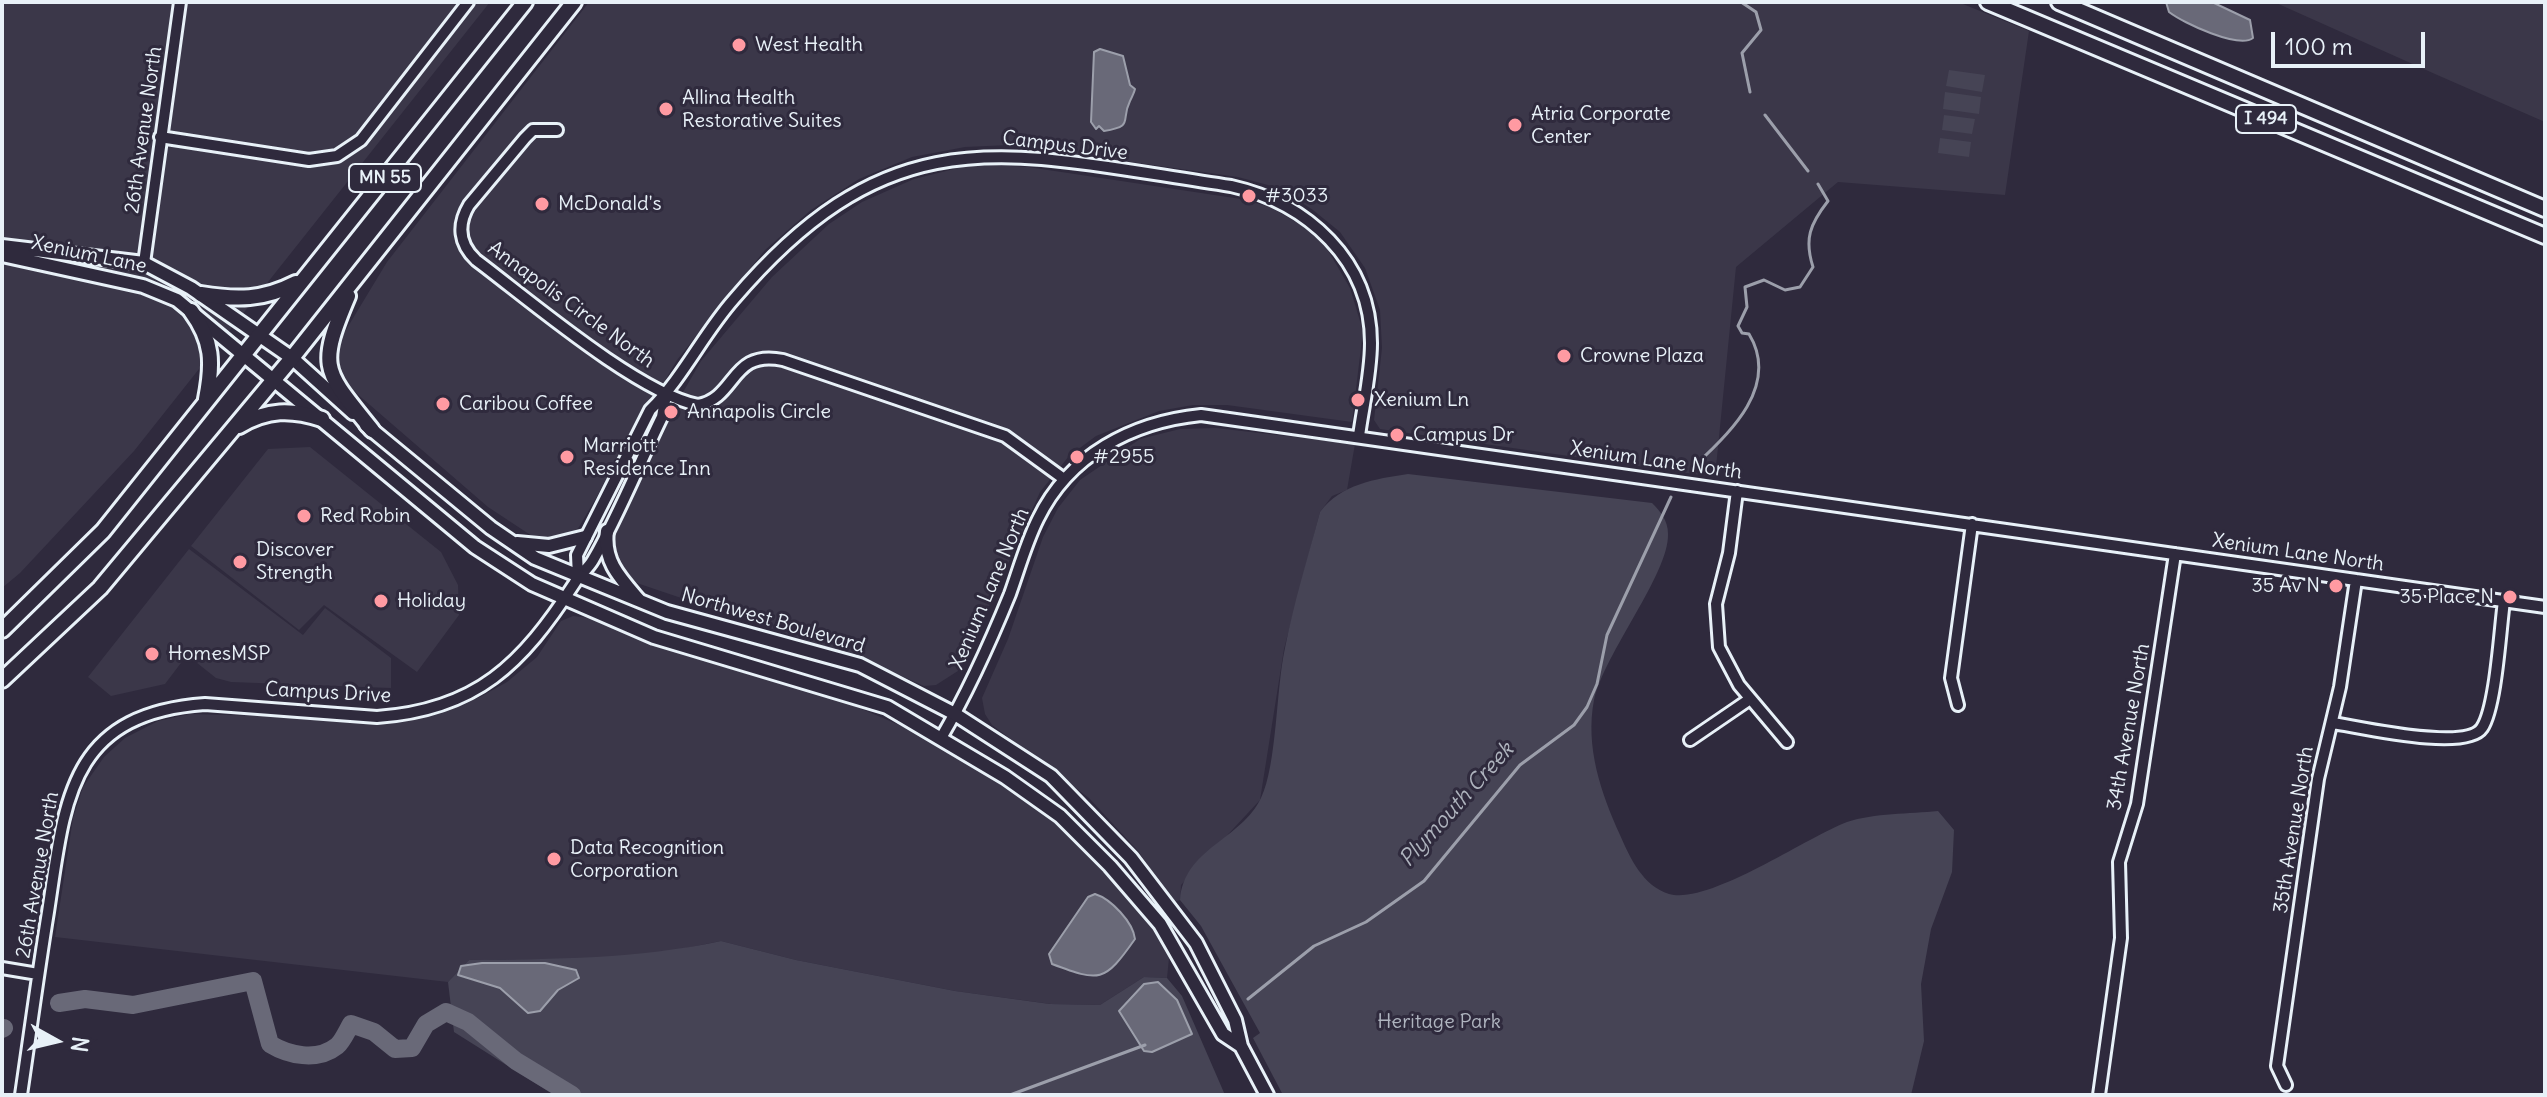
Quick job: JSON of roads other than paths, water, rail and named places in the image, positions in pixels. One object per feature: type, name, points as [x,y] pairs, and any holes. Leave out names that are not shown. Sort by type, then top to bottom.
[{"type":"highway","name":"MN 55","points":[[2,630],[96,540],[525,2]]},
{"type":"highway","name":"MN 55","points":[[2,680],[100,588],[292,358],[574,2]]},
{"type":"highway","name":"I 494","points":[[1988,2],[2545,236]]},
{"type":"highway","name":"I 494","points":[[2059,2],[2545,209]]},
{"type":"highway","points":[[357,277],[328,348],[328,362],[332,377],[372,430]]},
{"type":"highway","points":[[201,294],[235,300],[255,299],[304,279]]},
{"type":"highway","points":[[191,311],[203,327],[212,355],[205,403]]},
{"type":"highway","points":[[232,430],[276,411],[295,411],[322,419]]},
{"type":"main road","name":"Xenium Lane","points":[[2,246],[144,263],[201,294],[258,334]]},
{"type":"main road","name":"Xenium Lane","points":[[2,255],[143,286],[177,300],[243,353]]},
{"type":"main road","name":"Northwest Boulevard","points":[[258,334],[292,358],[372,430],[535,558],[641,602],[860,665],[955,714],[1051,776],[1131,858],[1196,943],[1235,1020],[1241,1046],[1267,1095]]},
{"type":"main road","name":"Northwest Boulevard","points":[[243,353],[475,547],[563,600],[654,637],[887,707],[941,738],[1060,816],[1110,866],[1160,924],[1223,1034],[1241,1046]]},
{"type":"main road","points":[[607,531],[605,548],[609,560],[641,602]]},
{"type":"main road","points":[[512,542],[549,546],[585,537]]},
{"type":"street","name":"26th Avenue North","points":[[144,263],[180,2]]},
{"type":"street","points":[[160,137],[320,160],[345,153],[361,140],[468,2]]},
{"type":"street","name":"Annapolis Circle North","points":[[557,130],[533,130],[469,205],[461,227],[467,252],[571,332],[685,402],[709,403],[744,365],[763,358],[783,360],[1005,436],[1028,449],[1064,479]]},
{"type":"street","name":"Campus Drive","points":[[578,577],[577,555],[650,410],[667,393],[733,299],[812,221],[870,184],[901,171],[968,157],[1002,155],[1231,186],[1256,191],[1302,213],[1339,248],[1352,269],[1369,318],[1371,343],[1359,436]]},
{"type":"street","name":"Campus Drive","points":[[121,728],[154,711],[205,704],[377,717],[432,709],[458,700],[505,671],[534,641],[591,563],[662,417],[667,393]]},
{"type":"street","name":"Xenium Lane North","points":[[941,738],[990,642],[1039,516],[1064,479],[1097,449],[1120,435],[1173,418],[1229,417],[2545,607]]},
{"type":"street","points":[[1737,491],[1729,553],[1716,604],[1716,626],[1727,668],[1787,742]]},
{"type":"street","points":[[1958,705],[1951,678],[1972,524]]},
{"type":"street","name":"34th Avenue North","points":[[2099,1095],[2121,938],[2119,862],[2142,776],[2175,554]]},
{"type":"street","name":"35th Avenue North","points":[[2286,1085],[2277,1066],[2323,751],[2333,723],[2356,580]]},
{"type":"street","points":[[2333,723],[2447,739],[2475,735],[2482,728],[2488,709],[2504,601]]},
{"type":"street","points":[[1690,740],[1750,699]]},
{"type":"street","name":"26th Avenue North","points":[[21,1095],[66,800],[90,755],[121,728]]},
{"type":"street","points":[[2,968],[38,974]]},
{"type":"water","points":[[2166,2],[2212,2],[2250,20],[2253,38],[2224,38],[2198,28],[2169,12]]},
{"type":"water","points":[[1100,49],[1123,56],[1130,85],[1135,89],[1123,125],[1104,131],[1099,126],[1096,129],[1091,122],[1094,52]]},
{"type":"water","points":[[1095,894],[1120,912],[1135,939],[1116,964],[1100,975],[1081,974],[1052,964],[1049,954],[1088,897]]},
{"type":"water","points":[[545,963],[576,970],[579,978],[558,990],[540,1011],[528,1013],[500,988],[458,975],[461,966]]},
{"type":"water","points":[[1158,982],[1177,1000],[1192,1034],[1152,1052],[1144,1051],[1119,1011],[1144,984]]},
{"type":"waterway","name":"Plymouth Creek","points":[[1741,2],[1756,12],[1761,30],[1742,53],[1750,92]]},
{"type":"waterway","name":"Plymouth Creek","points":[[1765,115],[1808,171]]},
{"type":"waterway","name":"Plymouth Creek","points":[[1694,466],[1736,423],[1755,389],[1759,372],[1757,353],[1749,334],[1742,333],[1738,326],[1747,307],[1745,287],[1764,280],[1785,290],[1800,287],[1813,267],[1810,232],[1828,201],[1818,184]]},
{"type":"waterway","name":"Plymouth Creek","points":[[1248,999],[1314,946],[1366,922],[1424,881],[1520,765],[1574,725],[1587,707],[1597,684],[1607,635],[1671,497]]},
{"type":"waterway","name":"Plymouth Creek","points":[[59,1003],[85,999],[133,1005],[253,981],[270,1044],[303,1055],[321,1054],[337,1046],[351,1024],[374,1032],[395,1049],[412,1048],[426,1024],[446,1012],[468,1022],[516,1061],[572,1095]]},
{"type":"waterway","name":"Plymouth Creek","points":[[1010,1095],[1145,1045]]},
{"type":"place","name":"West Health","points":[[739,45]]},
{"type":"place","name":"Allina Health Restorative Suites","points":[[666,109]]},
{"type":"place","name":"Atria Corporate Center","points":[[1515,125]]},
{"type":"place","name":"#3033","points":[[1249,196]]},
{"type":"place","name":"McDonald's","points":[[542,204]]},
{"type":"place","name":"Crowne Plaza","points":[[1564,356]]},
{"type":"place","name":"Xenium Ln","points":[[1358,400]]},
{"type":"place","name":"Caribou Coffee","points":[[443,404]]},
{"type":"place","name":"Annapolis Circle","points":[[671,412]]},
{"type":"place","name":"Campus Dr","points":[[1397,435]]},
{"type":"place","name":"Marriott Residence Inn","points":[[567,457]]},
{"type":"place","name":"#2955","points":[[1077,457]]},
{"type":"place","name":"Red Robin","points":[[304,516]]},
{"type":"place","name":"Discover Strength","points":[[240,562]]},
{"type":"place","name":"35 Av N","points":[[2336,586]]},
{"type":"place","name":"35 Place N","points":[[2510,597]]},
{"type":"place","name":"Holiday","points":[[381,601]]},
{"type":"place","name":"HomesMSP","points":[[152,654]]},
{"type":"place","name":"Data Recognition Corporation","points":[[554,859]]},
{"type":"park label","name":"Heritage Park","points":[[1439,1022]]}]
